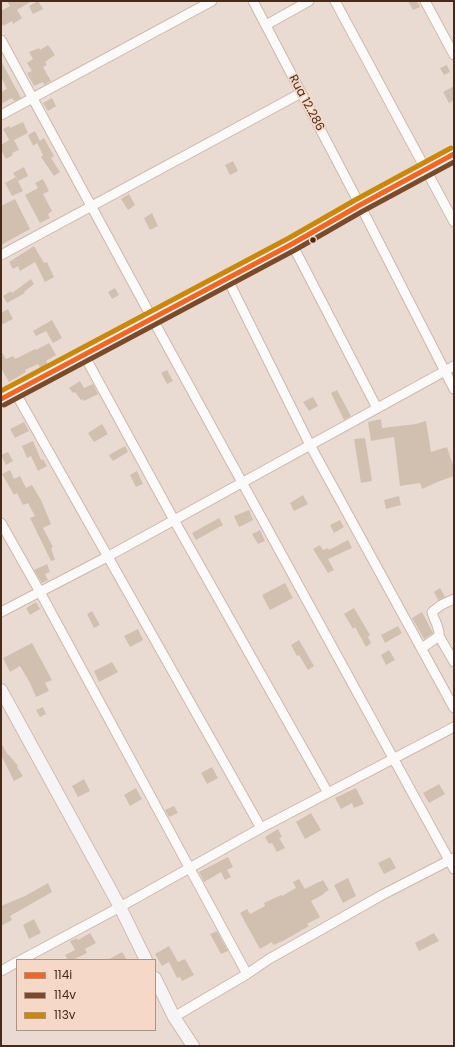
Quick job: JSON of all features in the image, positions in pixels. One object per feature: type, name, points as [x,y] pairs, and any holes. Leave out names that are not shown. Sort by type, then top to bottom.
[{"type":"street","points":[[1,115],[212,1]]},
{"type":"street","name":"Rua 12.286","points":[[252,1],[360,205],[454,389]]},
{"type":"street","points":[[266,25],[309,1]]},
{"type":"street","points":[[335,1],[454,222]]},
{"type":"street","points":[[424,1],[454,54]]},
{"type":"street","points":[[1,40],[393,759],[452,859],[454,869]]},
{"type":"street","points":[[1,255],[301,93]]},
{"type":"street","points":[[1,399],[292,244],[454,154]]},
{"type":"street","points":[[292,244],[377,408]]},
{"type":"street","points":[[227,278],[310,445],[454,708]]},
{"type":"street","points":[[84,355],[174,520],[328,793]]},
{"type":"street","points":[[1,612],[107,557],[454,366]]},
{"type":"street","points":[[15,392],[261,828]]},
{"type":"street","points":[[1,523],[247,974]]},
{"type":"street","points":[[454,598],[432,612],[440,631],[439,636],[454,662]]},
{"type":"street","points":[[422,648],[439,636]]},
{"type":"street","points":[[1,690],[120,907],[146,959]]},
{"type":"street","points":[[23,959],[120,907],[261,828],[454,727]]},
{"type":"street","points":[[174,1017],[247,974],[268,959],[363,906],[452,859]]},
{"type":"street","points":[[1,971],[16,963]]},
{"type":"street","points":[[156,980],[174,1017],[193,1046]]},
{"type":"building","points":[[7,1],[32,1],[17,10],[22,18],[13,24],[12,21],[3,26],[1,22],[1,11],[10,6]]},
{"type":"building","points":[[38,1],[43,9],[33,14],[29,6]]},
{"type":"building","points":[[408,1],[417,1],[420,7],[413,10]]},
{"type":"building","points":[[48,45],[55,55],[45,62],[47,65],[43,67],[51,81],[44,85],[43,82],[34,86],[27,73],[32,71],[27,63],[33,59],[29,52],[39,48],[40,50]]},
{"type":"building","points":[[1,61],[21,98],[14,101],[12,98],[1,104],[1,92],[7,89],[1,77]]},
{"type":"building","points":[[447,65],[450,72],[444,75],[440,68]]},
{"type":"building","points":[[454,86],[454,100],[449,103],[443,92]]},
{"type":"building","points":[[52,98],[56,106],[48,111],[43,103]]},
{"type":"building","points":[[23,122],[28,133],[14,140],[19,150],[12,153],[13,155],[6,159],[1,150],[1,145],[9,140],[3,129],[9,126],[10,128]]},
{"type":"building","points":[[35,131],[40,141],[44,138],[54,156],[51,158],[60,172],[54,176],[41,157],[43,155],[37,143],[33,146],[28,135]]},
{"type":"building","points":[[233,161],[238,171],[230,175],[225,165]]},
{"type":"building","points":[[24,167],[28,176],[18,181],[13,173]]},
{"type":"building","points":[[16,177],[23,191],[12,196],[5,183]]},
{"type":"building","points":[[43,179],[49,191],[43,194],[52,211],[48,214],[50,218],[40,223],[25,195],[38,188],[35,183]]},
{"type":"building","points":[[129,194],[135,205],[128,210],[121,199]]},
{"type":"building","points":[[15,199],[30,229],[1,245],[1,206]]},
{"type":"building","points":[[152,213],[158,226],[150,230],[144,218]]},
{"type":"building","points":[[34,246],[44,263],[47,262],[54,277],[45,282],[35,262],[20,271],[18,266],[13,269],[9,262]]},
{"type":"building","points":[[31,279],[34,284],[24,292],[25,293],[7,303],[3,296],[11,291],[12,293]]},
{"type":"building","points":[[115,288],[119,295],[112,299],[108,292]]},
{"type":"building","points":[[8,309],[13,319],[1,325],[1,313]]},
{"type":"building","points":[[52,320],[62,338],[53,343],[46,331],[36,336],[33,331]]},
{"type":"building","points":[[49,343],[56,355],[46,361],[48,365],[41,369],[38,364],[25,370],[26,372],[9,382],[1,368],[1,351],[6,359],[13,356],[15,359]]},
{"type":"building","points":[[167,370],[173,381],[167,384],[161,373]]},
{"type":"building","points":[[80,381],[84,388],[93,384],[98,394],[84,401],[83,399],[81,400],[75,392],[73,393],[69,388]]},
{"type":"building","points":[[337,390],[351,416],[344,420],[331,393]]},
{"type":"building","points":[[313,397],[318,406],[309,411],[303,402]]},
{"type":"building","points":[[381,419],[382,428],[416,424],[426,421],[431,452],[447,447],[454,468],[454,476],[422,489],[420,483],[400,486],[394,437],[371,441],[368,422]]},
{"type":"building","points":[[24,422],[29,431],[15,438],[10,429]]},
{"type":"building","points":[[102,424],[108,434],[94,442],[88,433]]},
{"type":"building","points":[[365,438],[372,481],[361,483],[354,439]]},
{"type":"building","points":[[33,441],[41,460],[43,459],[47,466],[38,471],[31,456],[27,458],[22,446]]},
{"type":"building","points":[[125,446],[128,452],[113,461],[109,455]]},
{"type":"building","points":[[8,452],[13,461],[6,465],[1,455]]},
{"type":"building","points":[[10,470],[14,479],[20,476],[26,488],[32,485],[41,500],[51,524],[43,528],[53,547],[51,548],[55,560],[51,561],[30,518],[35,516],[28,503],[23,505],[17,493],[14,495],[2,474]]},
{"type":"building","points":[[137,471],[143,484],[136,487],[130,475]]},
{"type":"building","points":[[303,495],[308,504],[294,511],[290,503]]},
{"type":"building","points":[[399,496],[401,505],[386,509],[384,500]]},
{"type":"building","points":[[249,510],[253,520],[239,527],[234,516]]},
{"type":"building","points":[[219,518],[223,525],[196,540],[192,533]]},
{"type":"building","points":[[340,520],[344,527],[334,533],[330,525]]},
{"type":"building","points":[[260,530],[265,541],[258,544],[252,534]]},
{"type":"building","points":[[348,540],[352,548],[328,559],[334,570],[328,573],[313,549],[320,545],[323,550],[328,548],[329,550]]},
{"type":"building","points":[[47,564],[50,572],[45,574],[48,580],[42,583],[34,570]]},
{"type":"building","points":[[285,583],[293,598],[270,610],[262,595]]},
{"type":"building","points":[[440,588],[445,597],[438,600],[434,592]]},
{"type":"building","points":[[36,602],[40,609],[30,615],[26,608]]},
{"type":"building","points":[[354,608],[370,635],[368,637],[371,643],[366,647],[355,627],[353,629],[344,614]]},
{"type":"building","points":[[92,611],[100,625],[94,628],[87,614]]},
{"type":"building","points":[[422,612],[433,633],[424,639],[412,618]]},
{"type":"building","points":[[398,626],[402,633],[385,643],[381,635]]},
{"type":"building","points":[[138,629],[143,640],[130,647],[124,636]]},
{"type":"building","points":[[299,640],[314,666],[308,670],[299,655],[297,656],[291,645]]},
{"type":"building","points":[[32,643],[52,680],[45,683],[49,691],[36,697],[20,666],[10,672],[3,658]]},
{"type":"building","points":[[389,650],[395,660],[386,665],[381,655]]},
{"type":"building","points":[[112,662],[118,672],[99,682],[94,671]]},
{"type":"building","points":[[43,707],[46,714],[40,717],[36,710]]},
{"type":"building","points":[[1,743],[8,755],[18,766],[17,767],[23,776],[14,781],[1,755]]},
{"type":"building","points":[[212,767],[218,778],[207,784],[201,773]]},
{"type":"building","points":[[84,779],[90,791],[78,797],[72,786]]},
{"type":"building","points":[[439,784],[445,794],[429,803],[423,793]]},
{"type":"building","points":[[136,788],[142,799],[130,806],[124,795]]},
{"type":"building","points":[[356,788],[364,804],[354,808],[352,803],[341,809],[335,798]]},
{"type":"building","points":[[174,806],[178,813],[169,817],[165,810]]},
{"type":"building","points":[[311,813],[321,830],[305,839],[296,822]]},
{"type":"building","points":[[278,829],[282,837],[279,838],[285,848],[277,852],[272,843],[269,844],[265,837]]},
{"type":"building","points":[[228,857],[233,867],[227,870],[231,877],[225,880],[221,872],[204,882],[199,872]]},
{"type":"building","points":[[390,857],[396,868],[384,874],[378,863]]},
{"type":"building","points":[[348,878],[356,896],[343,903],[334,885]]},
{"type":"building","points":[[299,879],[305,889],[323,880],[329,890],[311,901],[320,917],[307,924],[309,926],[283,941],[273,945],[272,942],[260,949],[240,913],[247,909],[250,914],[265,906],[264,903],[281,895],[282,896],[296,888],[293,882]]},
{"type":"building","points":[[48,883],[52,892],[10,916],[12,920],[1,926],[1,906],[25,896]]},
{"type":"building","points":[[34,919],[41,933],[29,939],[23,925]]},
{"type":"building","points":[[217,931],[228,951],[221,954],[210,934]]},
{"type":"building","points":[[90,933],[96,943],[85,949],[87,953],[75,959],[67,959],[65,955],[75,950],[70,941],[77,938],[78,940]]},
{"type":"building","points":[[434,933],[439,941],[419,951],[415,943]]},
{"type":"building","points":[[169,946],[178,962],[185,959],[194,975],[182,981],[180,977],[177,978],[169,962],[162,966],[155,954]]},
{"type":"building","points":[[122,952],[126,959],[110,959]]},
{"type":"transit line","name":"113v","points":[[1,391],[289,238],[451,148]]},
{"type":"transit line","name":"114i","points":[[1,399],[292,244],[454,154]]},
{"type":"transit line","name":"114v","points":[[4,405],[295,250],[454,162]]}]
